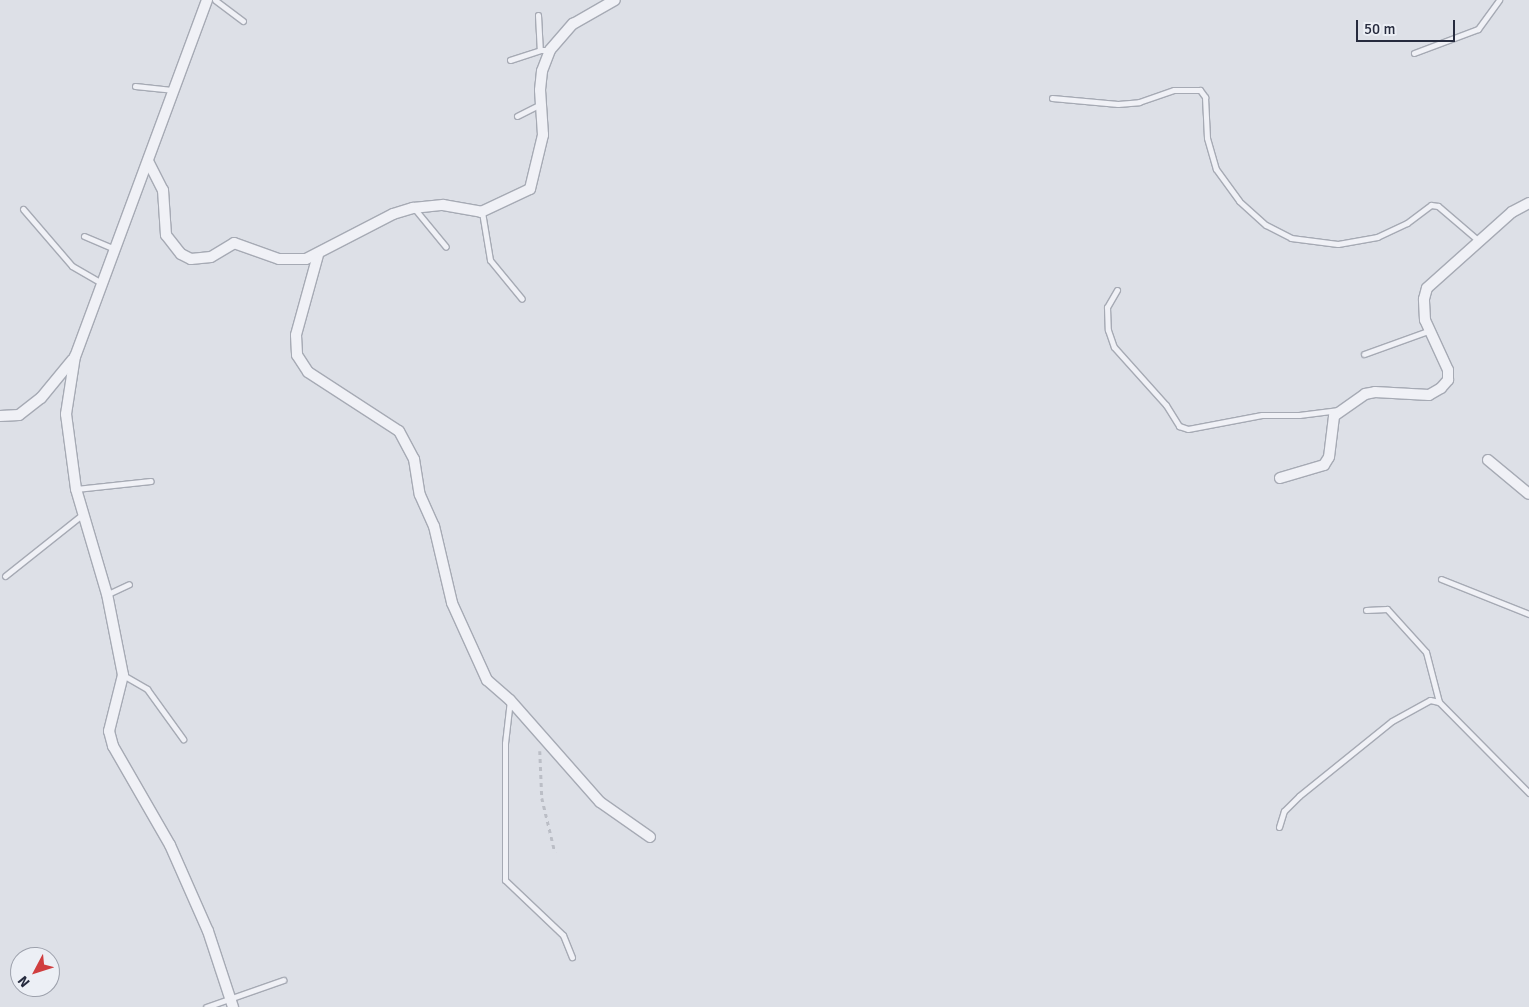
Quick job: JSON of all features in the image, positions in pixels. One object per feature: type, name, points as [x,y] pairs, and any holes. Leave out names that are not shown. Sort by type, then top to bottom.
[{"type":"street","points":[[207,0],[172,90],[148,161],[75,356],[66,414],[76,489],[107,594],[123,675],[109,731],[113,746],[170,845],[208,931],[232,1003]]},
{"type":"street","points":[[148,161],[164,190],[166,235],[181,254],[201,260],[234,243],[292,262],[318,255],[393,214],[413,208],[443,205],[482,212],[523,194],[534,181],[543,135],[539,105],[545,50],[573,24],[613,0]]},
{"type":"street","points":[[1280,478],[1324,465],[1329,457],[1334,416],[1340,410],[1375,392],[1429,395],[1441,388],[1448,380],[1448,370],[1428,331],[1424,299],[1427,288],[1512,212],[1529,203]]},
{"type":"street","points":[[318,255],[296,335],[297,355],[308,372],[399,431],[414,459],[420,495],[434,526],[452,603],[465,637],[487,680],[510,700],[600,802],[650,837]]},
{"type":"street","points":[[0,416],[19,415],[41,398],[75,356]]},
{"type":"street","points":[[1488,460],[1529,494]]},
{"type":"lane","points":[[215,0],[243,21]]},
{"type":"lane","points":[[1414,53],[1478,29],[1499,0]]},
{"type":"lane","points":[[510,60],[545,50],[538,15]]},
{"type":"lane","points":[[135,86],[172,90]]},
{"type":"lane","points":[[1052,98],[1118,104],[1139,102],[1174,90],[1200,90],[1205,97],[1207,138],[1216,169],[1239,201],[1259,219],[1291,238],[1338,244],[1377,237],[1407,223],[1431,205],[1438,206],[1479,242]]},
{"type":"lane","points":[[517,116],[539,105]]},
{"type":"lane","points":[[413,208],[446,247]]},
{"type":"lane","points":[[22,209],[72,266],[102,282]]},
{"type":"lane","points":[[482,212],[490,260],[522,299]]},
{"type":"lane","points":[[84,236],[114,249]]},
{"type":"lane","points":[[1117,290],[1107,307],[1108,330],[1114,347],[1166,405],[1179,426],[1188,429],[1262,415],[1299,415],[1340,410]]},
{"type":"lane","points":[[1364,354],[1428,331]]},
{"type":"lane","points":[[76,489],[151,481]]},
{"type":"lane","points":[[5,576],[84,514]]},
{"type":"lane","points":[[1441,579],[1529,614]]},
{"type":"lane","points":[[107,594],[129,584]]},
{"type":"lane","points":[[1366,610],[1387,609],[1426,652],[1439,702],[1529,793]]},
{"type":"lane","points":[[123,675],[147,689],[183,739]]},
{"type":"lane","points":[[510,700],[505,743],[505,880],[563,935],[572,958]]},
{"type":"lane","points":[[1279,828],[1284,811],[1298,796],[1392,722],[1430,700],[1439,702]]},
{"type":"lane","points":[[206,1007],[232,1003],[283,980]]},
{"type":"path","points":[[540,735],[542,798],[555,852]]}]
